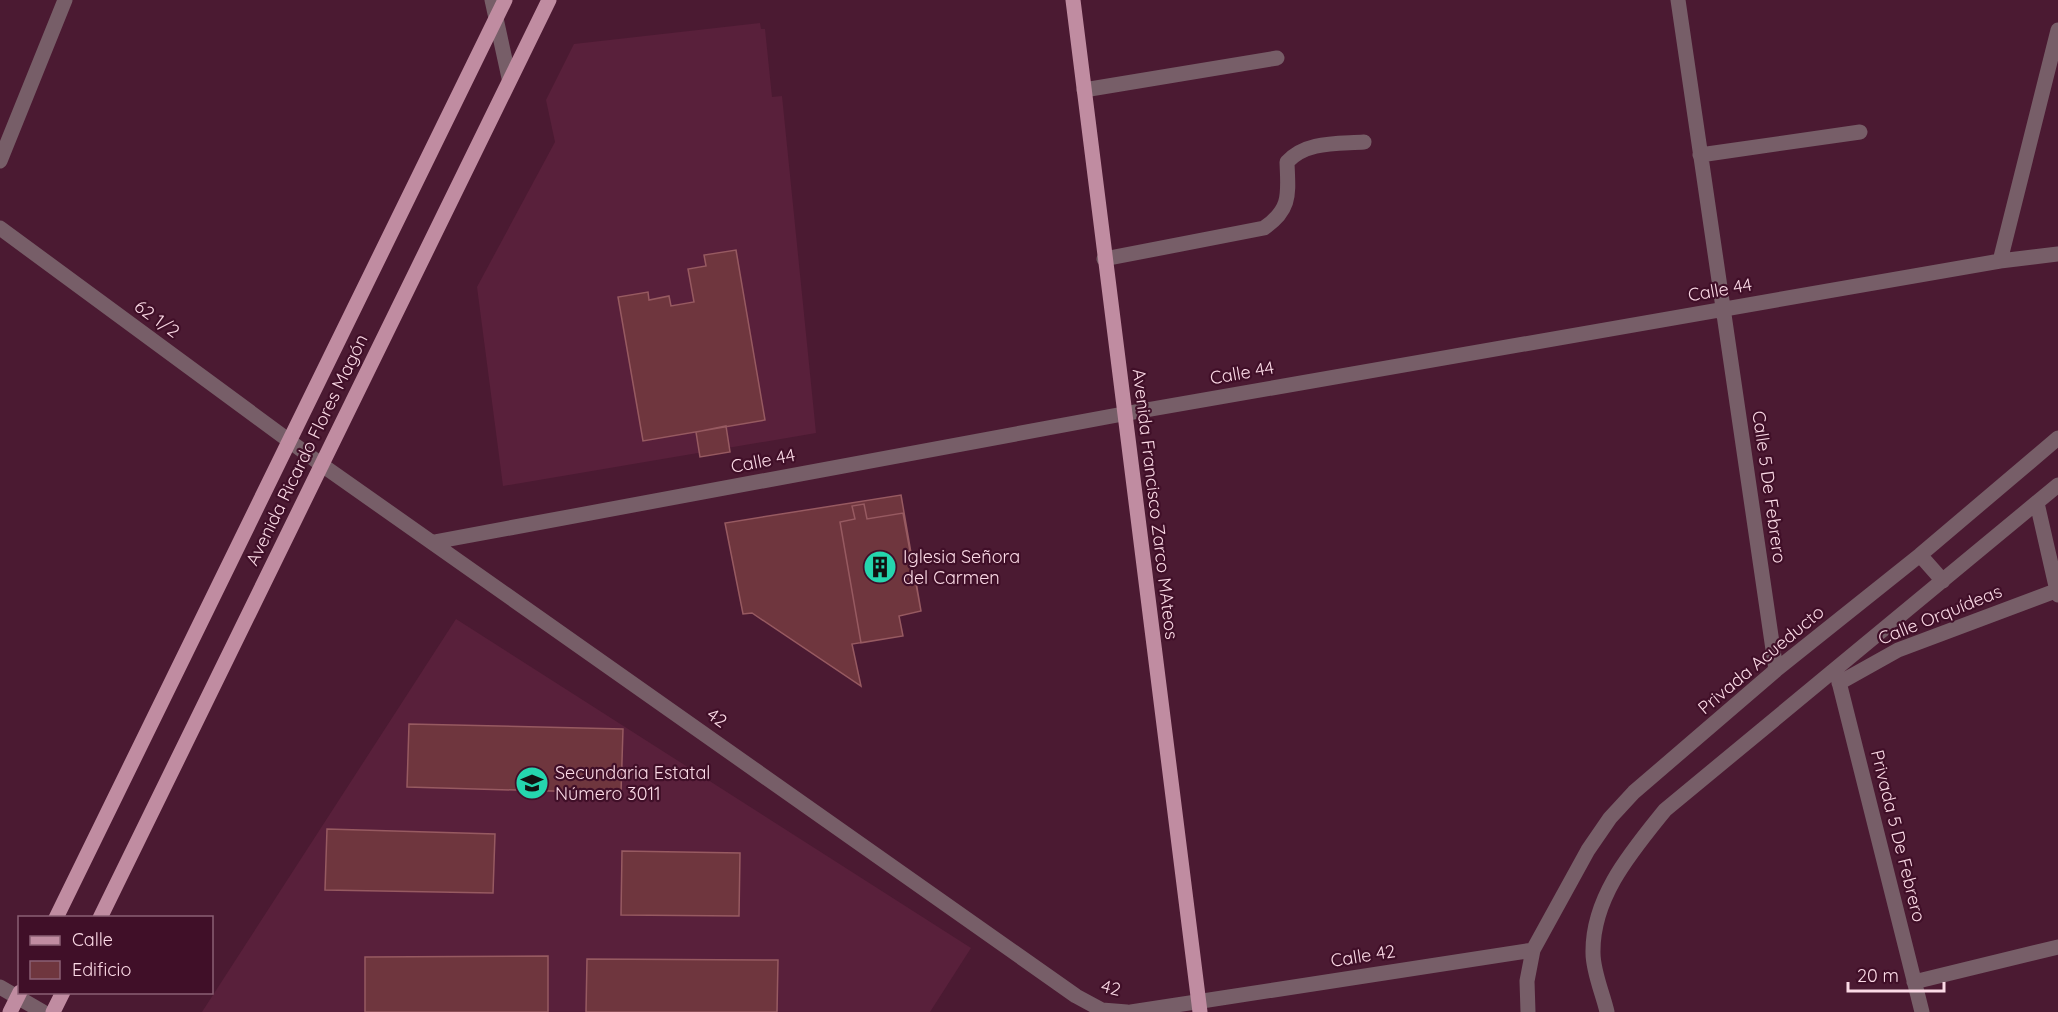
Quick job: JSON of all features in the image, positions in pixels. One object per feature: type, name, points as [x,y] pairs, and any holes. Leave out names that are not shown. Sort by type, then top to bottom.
[{"type":"main road","name":"Avenida Ricardo Flores Magón","points":[[57,916],[291,442],[505,0]]},
{"type":"main road","name":"Avenida Ricardo Flores Magón","points":[[101,916],[549,0]]},
{"type":"main road","name":"Avenida Francisco Zarco MAteos","points":[[1073,0],[1200,1007]]},
{"type":"main road","points":[[53,1012],[62,994]]},
{"type":"main road","points":[[10,1012],[18,995]]},
{"type":"street","points":[[0,161],[65,0]]},
{"type":"street","points":[[492,0],[494,22],[509,78]]},
{"type":"street","name":"Calle 5 De Febrero","points":[[1678,0],[1776,670]]},
{"type":"street","points":[[2001,261],[2058,30]]},
{"type":"street","points":[[1084,90],[1277,58]]},
{"type":"street","points":[[1700,155],[1860,132]]},
{"type":"street","points":[[1104,259],[1264,228],[1279,218],[1288,199],[1287,162],[1296,152],[1312,146],[1364,142]]},
{"type":"street","name":"62 1/2","points":[[0,228],[291,442]]},
{"type":"street","name":"Calle 44","points":[[434,542],[1124,414],[2001,261],[2058,254]]},
{"type":"street","name":"Privada Acueducto","points":[[1528,1012],[1527,981],[1533,950],[1587,850],[1634,792],[1776,670],[1920,555],[2058,438]]},
{"type":"street","name":"42","points":[[291,442],[1076,996],[1102,1010],[1129,1012],[1200,1007]]},
{"type":"street","points":[[1607,1012],[1593,954],[1596,924],[1608,889],[1634,848],[1665,810],[1837,676],[1943,581],[2058,485]]},
{"type":"street","points":[[2037,503],[2058,592]]},
{"type":"street","points":[[1920,555],[1943,581]]},
{"type":"street","name":"Calle Orquídeas","points":[[1837,676],[1898,650],[2058,592]]},
{"type":"street","name":"Privada 5 De Febrero","points":[[1837,676],[1922,1012]]},
{"type":"street","points":[[1914,982],[2058,947]]},
{"type":"street","name":"Calle 42","points":[[1200,1007],[1533,950]]},
{"type":"street","points":[[0,987],[18,995],[43,1012]]},
{"type":"shaded area","points":[[760,23],[761,29],[765,29],[772,97],[782,96],[816,433],[503,486],[477,287],[555,142],[546,100],[574,44]]},
{"type":"shaded area","name":"Secundaria Estatal Número 3011","points":[[456,619],[971,948],[930,1012],[202,1012]]},
{"type":"building","points":[[736,250],[765,420],[643,441],[618,297],[648,292],[649,300],[669,296],[671,306],[694,302],[688,269],[706,266],[704,255]]},
{"type":"building","points":[[726,426],[730,452],[700,457],[696,432]]},
{"type":"building","points":[[901,495],[921,611],[899,616],[903,636],[852,644],[861,686],[752,613],[743,614],[725,523]]},
{"type":"building","name":"Iglesia Señora del Carmen","points":[[864,504],[867,519],[903,513],[921,611],[899,616],[903,636],[861,643],[840,522],[855,519],[852,506]]},
{"type":"building","name":"Secundaria Estatal Número 3011","points":[[409,724],[623,729],[621,793],[407,787]]},
{"type":"building","points":[[327,829],[495,834],[493,893],[325,890]]},
{"type":"building","name":"Secundaria Estatal Número 3011","points":[[622,851],[740,853],[739,916],[621,915]]},
{"type":"building","points":[[548,956],[548,1012],[365,1012],[365,957]]},
{"type":"building","points":[[587,959],[778,960],[777,1012],[586,1012]]},
{"type":"place","name":"Iglesia Señora del Carmen","points":[[880,567]]},
{"type":"place","name":"Secundaria Estatal Número 3011","points":[[532,783]]}]
